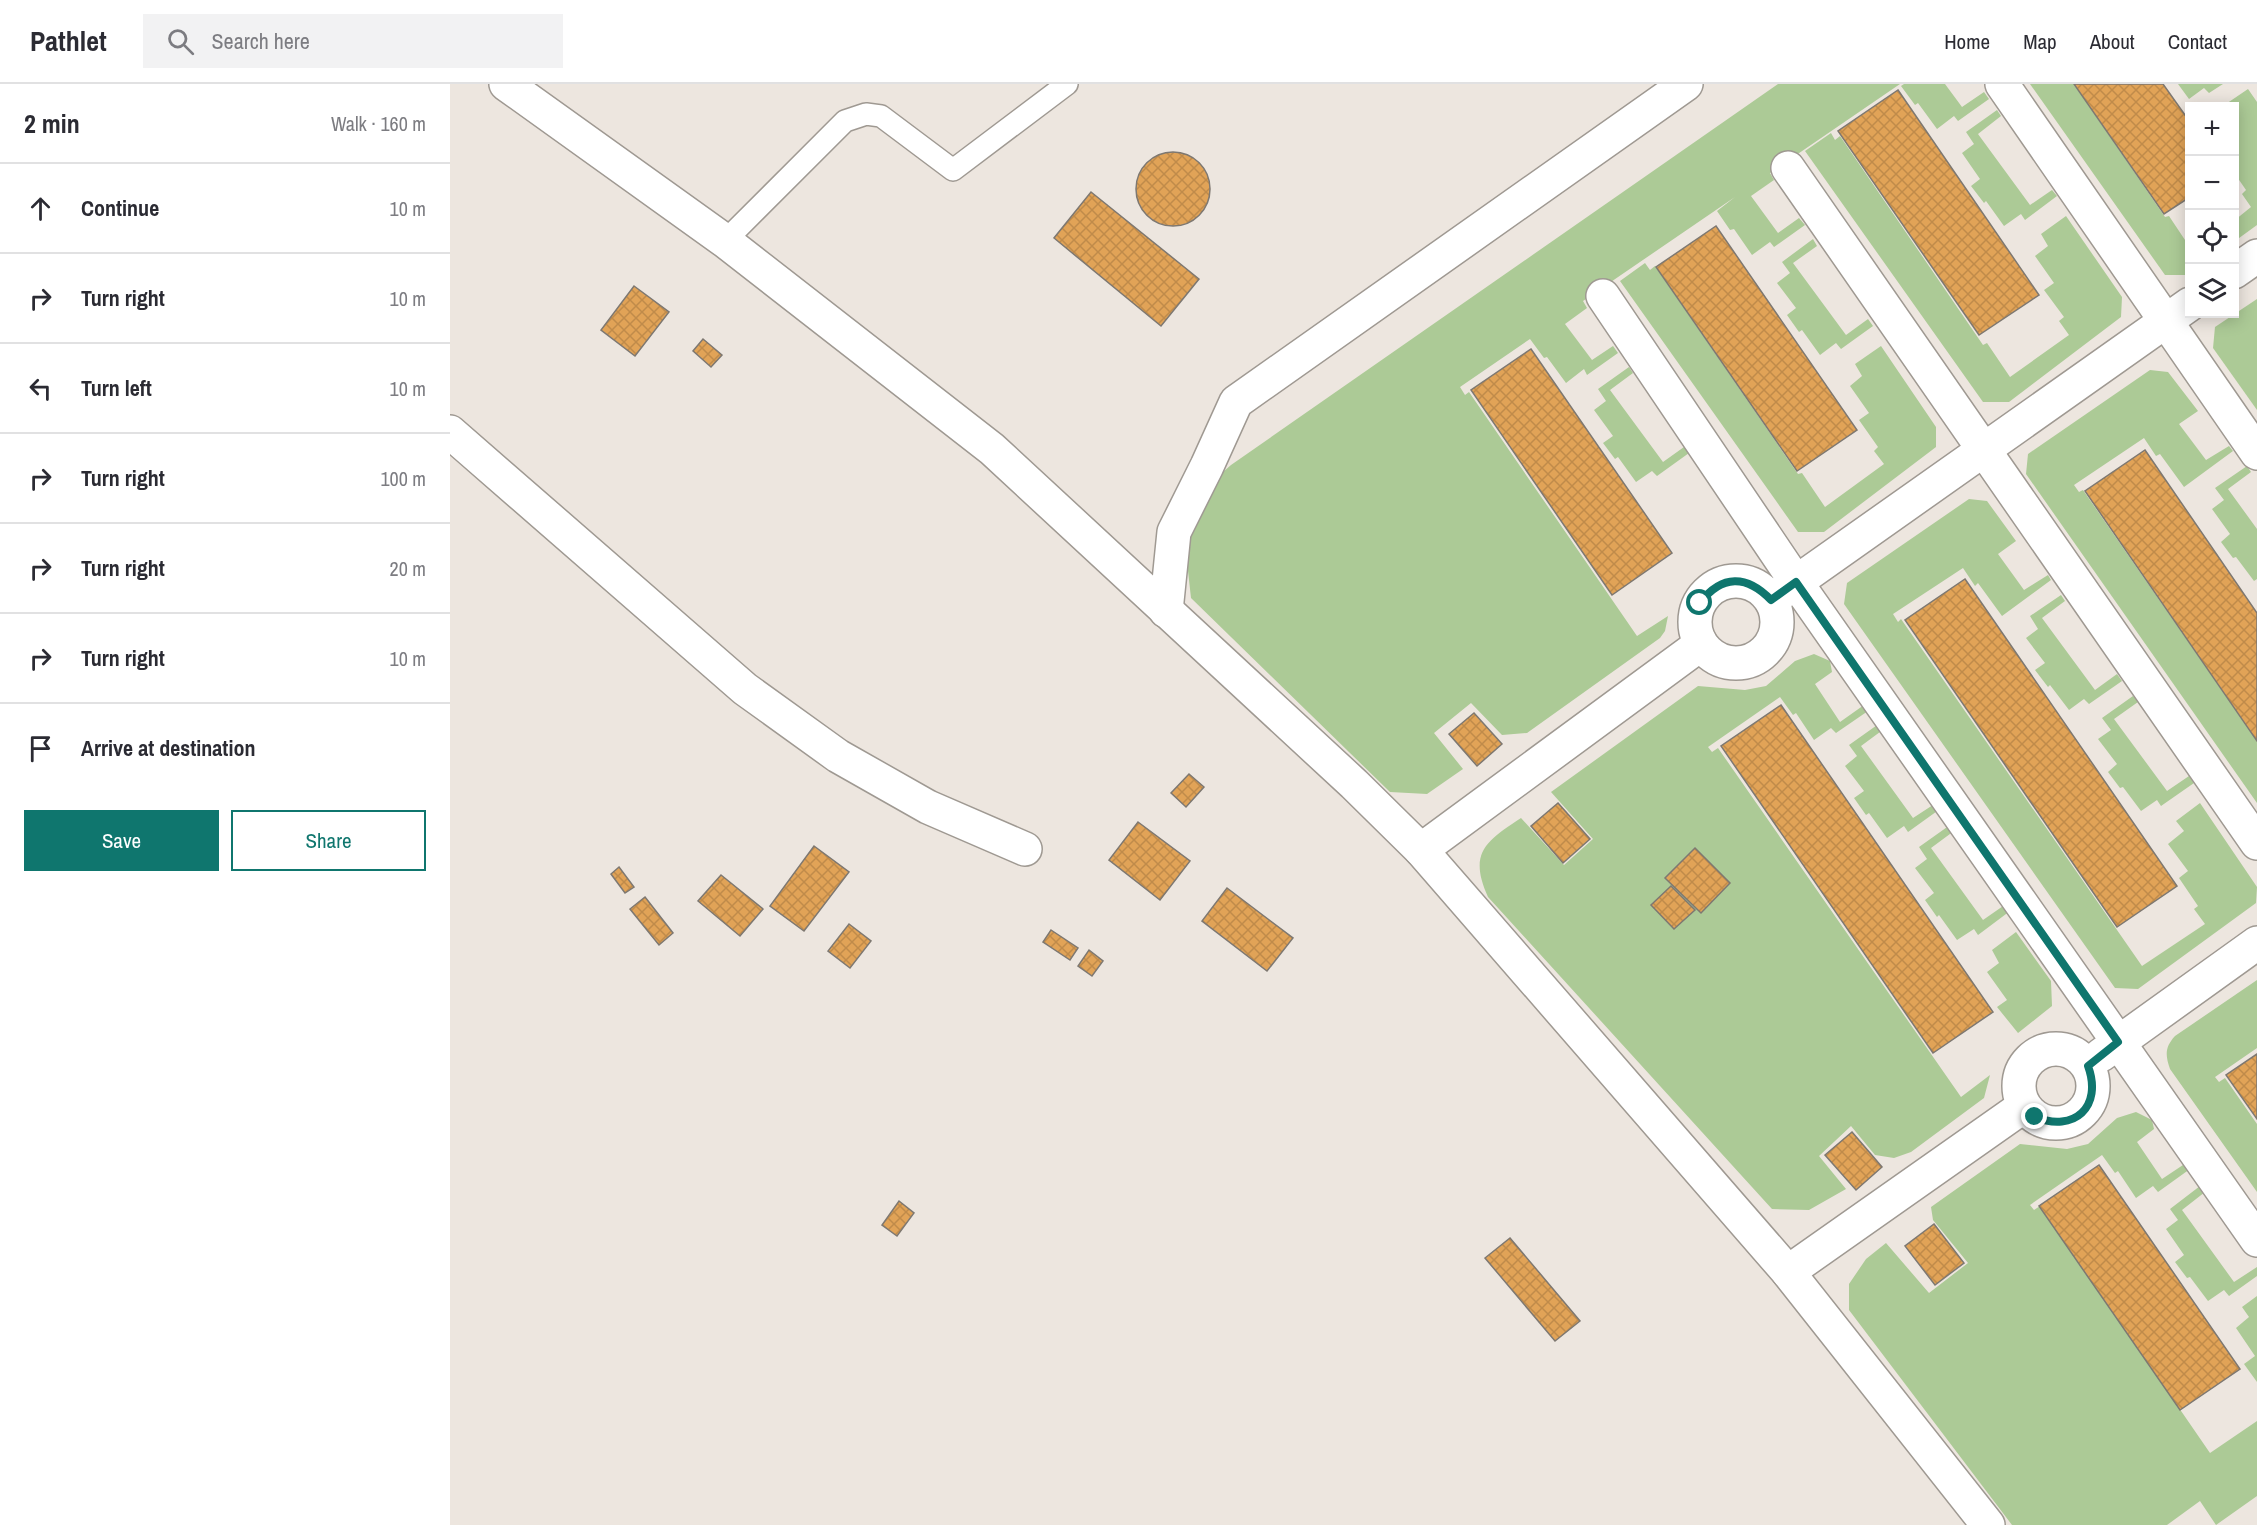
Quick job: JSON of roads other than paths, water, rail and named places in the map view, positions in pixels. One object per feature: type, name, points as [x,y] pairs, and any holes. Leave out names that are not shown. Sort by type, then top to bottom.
[{"type":"street","points":[[506,84],[724,241],[992,449],[1354,784],[1421,850],[1788,1272],[1988,1525]]},
{"type":"street","points":[[1166,611],[1174,532],[1236,402],[1686,84]]},
{"type":"street","points":[[2002,84],[2177,313],[2257,453]]},
{"type":"street","points":[[1788,168],[2257,843]]},
{"type":"street","points":[[2239,269],[2257,256]]},
{"type":"street","points":[[1603,296],[1783,591],[2118,1042],[2257,1240]]},
{"type":"street","points":[[1783,591],[1777,614],[1777,628],[1764,653],[1752,660],[1737,663],[1723,661],[1710,654],[1701,644],[1696,630],[1695,616],[1708,591],[1721,584],[1735,581],[1749,583],[1761,590],[1783,591],[2177,313]]},
{"type":"street","points":[[450,432],[745,689],[848,762],[928,807],[1024,849]]},
{"type":"street","points":[[1421,850],[1701,644]]},
{"type":"street","points":[[2088,1066],[2257,943]]},
{"type":"street","points":[[2050,1049],[2065,1049],[2078,1055],[2088,1066],[2093,1080],[2092,1094],[2087,1107],[2076,1118],[2063,1123],[2048,1122],[2035,1117],[2024,1106],[2019,1092],[2020,1078],[2026,1064],[2037,1054],[2050,1049]]},
{"type":"street","points":[[1788,1272],[2024,1106]]},
{"type":"lane","points":[[724,241],[845,121],[866,114],[881,116],[953,170],[1067,84]]}]
